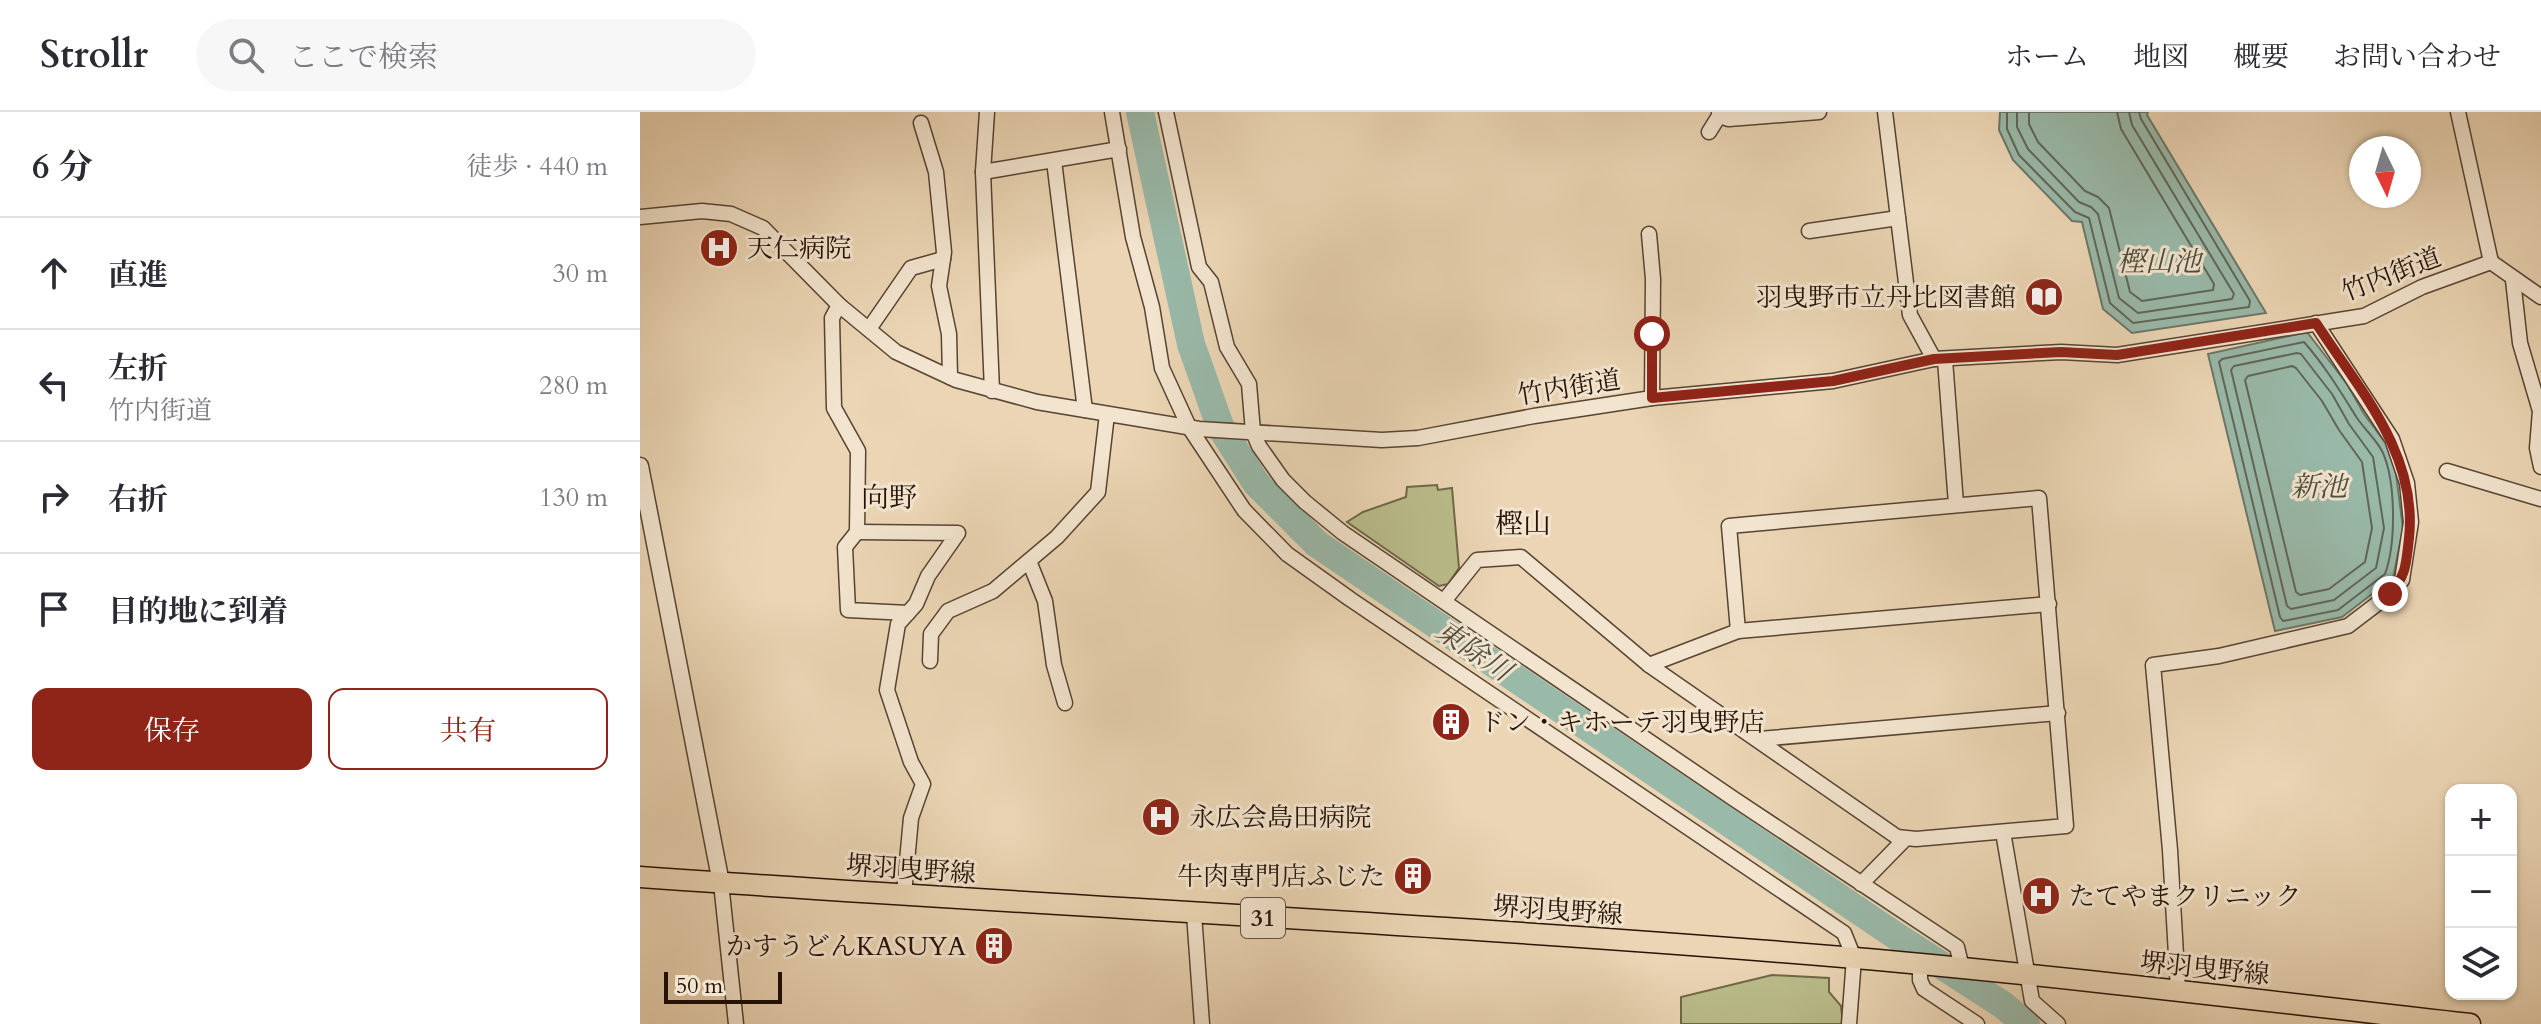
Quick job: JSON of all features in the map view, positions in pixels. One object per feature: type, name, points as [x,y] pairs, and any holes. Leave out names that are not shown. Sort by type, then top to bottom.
[{"type":"main road","name":"堺羽曳野線","points":[[640,877],[1609,939],[1885,961],[1920,972],[1967,963],[2026,974],[2470,1024]]},
{"type":"street","points":[[987,112],[983,172],[992,391]]},
{"type":"street","points":[[1112,112],[1133,237],[1152,307],[1162,368],[1244,510],[1287,554],[1844,933],[1854,958],[1849,1024]]},
{"type":"street","points":[[1709,132],[1719,114],[1729,119],[1819,112]]},
{"type":"street","points":[[1885,112],[1910,315],[1940,359],[1956,504]]},
{"type":"street","points":[[2458,112],[2491,262],[2541,297]]},
{"type":"street","points":[[1170,113],[1199,267],[1211,282],[1227,347],[1249,384],[1248,432],[1268,462],[1305,502],[1343,533],[1957,947],[1967,963]]},
{"type":"street","points":[[921,123],[936,172],[943,259],[939,286],[949,334],[950,377]]},
{"type":"street","points":[[983,172],[1119,149]]},
{"type":"street","points":[[1054,161],[1085,410]]},
{"type":"street","name":"竹内街道","points":[[640,217],[702,211],[731,214],[763,228],[839,305],[896,352],[950,377],[992,391],[1194,428],[1382,440],[1418,438],[1652,398],[1833,381],[1940,359],[2061,352],[2117,355],[2364,316],[2422,287],[2491,262]]},
{"type":"street","points":[[1809,231],[1898,218]]},
{"type":"street","points":[[1649,234],[1653,279],[1652,398]]},
{"type":"street","points":[[869,329],[911,268],[943,259]]},
{"type":"street","points":[[2513,280],[2520,343],[2540,411],[2537,448],[2541,467]]},
{"type":"street","points":[[839,305],[832,318],[834,408],[858,451],[857,532],[845,547],[848,610],[908,613]]},
{"type":"street","points":[[2178,990],[2170,850],[2153,665],[2219,656],[2348,626],[2390,594],[2402,580],[2406,566],[2411,522],[2407,483],[2392,439],[2316,323]]},
{"type":"street","points":[[930,661],[931,634],[948,611],[993,591],[1057,537],[1098,492],[1107,414]]},
{"type":"street","points":[[640,466],[721,883],[736,1024]]},
{"type":"street","points":[[2447,471],[2541,499]]},
{"type":"street","points":[[1444,601],[1477,560],[1521,557],[1649,665],[1897,837],[1905,839],[2066,826],[2039,498],[1729,526],[1738,631]]},
{"type":"street","points":[[857,532],[958,533],[928,576],[916,604],[898,624],[887,690],[911,762],[923,784],[911,818],[904,894]]},
{"type":"street","points":[[1029,561],[1045,601],[1054,665],[1065,703]]},
{"type":"street","points":[[1649,665],[1738,631],[2049,604]]},
{"type":"street","points":[[1759,739],[2058,713]]},
{"type":"street","points":[[2003,832],[2032,1001],[2058,1024]]},
{"type":"street","points":[[1861,884],[1905,839]]},
{"type":"street","points":[[1194,914],[1202,1024]]},
{"type":"street","points":[[1920,972],[1924,989],[1977,1024]]},
{"type":"green space","points":[[1437,485],[1438,490],[1452,488],[1459,568],[1448,584],[1439,586],[1347,522],[1363,512],[1406,497],[1407,487]]},
{"type":"green space","points":[[1772,975],[1829,978],[1829,992],[1841,1006],[1843,1024],[1681,1024],[1681,997]]},
{"type":"water","name":"樫山池","points":[[2000,112],[2148,112],[2266,313],[2132,333],[2103,309],[2082,222],[2072,221],[2013,160],[1999,130]]},
{"type":"water","name":"新池","points":[[2307,332],[2347,384],[2390,449],[2403,529],[2393,578],[2342,617],[2275,631],[2208,354]]},
{"type":"waterway","name":"東除川","points":[[1140,112],[1191,344],[1220,426],[1256,483],[1317,544],[1896,936],[2003,1005],[2026,1024]]},
{"type":"place","name":"天仁病院","points":[[719,248]]},
{"type":"place","name":"羽曳野市立丹比図書館","points":[[2044,297]]},
{"type":"place","name":"ドン・キホーテ羽曳野店","points":[[1451,722]]},
{"type":"place","name":"永広会島田病院","points":[[1161,817]]},
{"type":"place","name":"牛肉専門店ふじた","points":[[1413,876]]},
{"type":"place","name":"たてやまクリニック","points":[[2041,896]]},
{"type":"place","name":"かすうどんKASUYA","points":[[994,946]]},
{"type":"district","name":"向野","points":[[889,497]]},
{"type":"district","name":"樫山","points":[[1523,523]]},
{"type":"route","points":[[1652,334],[1652,398],[1833,381],[1934,359],[2061,352],[2117,355],[2316,323],[2392,439],[2407,483],[2411,522],[2406,566],[2402,580],[2390,594]]}]
